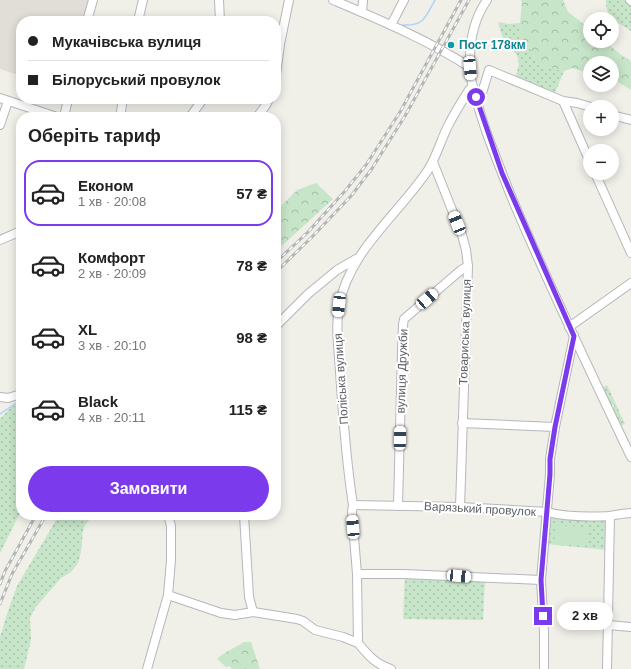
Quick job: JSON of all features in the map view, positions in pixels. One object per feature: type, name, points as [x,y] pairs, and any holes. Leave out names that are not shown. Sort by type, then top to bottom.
[{"type":"street","points":[[88,16],[93,0]]},
{"type":"street","points":[[139,16],[143,0]]},
{"type":"street","points":[[219,0],[220,16]]},
{"type":"street","points":[[281,39],[289,0]]},
{"type":"street","points":[[333,0],[391,25],[456,58],[470,68]]},
{"type":"street","points":[[362,12],[363,0]]},
{"type":"street","points":[[391,25],[404,0]]},
{"type":"street","points":[[486,0],[480,9],[471,38],[470,68],[478,107],[496,160],[510,194],[569,328],[631,457]]},
{"type":"street","points":[[478,107],[489,70],[564,101],[583,105]]},
{"type":"street","name":"Поліська вулиця","points":[[358,643],[357,574],[352,512],[353,505],[346,443],[337,318],[339,305],[356,259],[405,201],[433,162],[449,123],[469,90],[473,87]]},
{"type":"street","points":[[0,125],[4,99],[16,103]]},
{"type":"street","points":[[564,101],[583,146]]},
{"type":"street","points":[[19,104],[42,112]]},
{"type":"street","points":[[619,117],[631,120]]},
{"type":"street","name":"Товариська вулиця","points":[[433,162],[462,235],[468,266],[460,507]]},
{"type":"street","points":[[598,180],[631,253]]},
{"type":"street","points":[[0,240],[16,233]]},
{"type":"street","points":[[281,321],[308,294],[337,270],[356,259]]},
{"type":"street","name":"вулиця Дружби","points":[[398,506],[404,319],[461,270],[468,266]]},
{"type":"street","points":[[569,328],[631,283]]},
{"type":"street","points":[[544,669],[544,632],[541,580],[550,459],[555,427],[574,336]]},
{"type":"street","points":[[568,361],[576,360],[586,362]]},
{"type":"street","points":[[0,396],[8,398],[16,396]]},
{"type":"street","points":[[462,423],[555,427]]},
{"type":"street","name":"Варязький провулок","points":[[353,505],[460,507],[590,516],[610,516],[631,513]]},
{"type":"street","points":[[607,669],[610,516]]},
{"type":"street","points":[[147,669],[168,595],[171,546],[171,526],[169,520]]},
{"type":"street","points":[[244,520],[249,597],[253,612]]},
{"type":"street","points":[[357,574],[411,574],[541,580]]},
{"type":"street","points":[[168,595],[221,613],[235,614],[253,612],[297,619],[303,621],[315,630],[343,637],[358,643],[370,657],[381,666],[391,669]]},
{"type":"street","points":[[608,625],[631,627]]},
{"type":"shaded area","points":[[0,0],[88,0],[84,16],[16,16],[16,74],[0,69]]},
{"type":"green space","points":[[521,0],[563,0],[568,12],[583,24],[583,48],[613,48],[631,61],[631,90],[619,83],[619,56],[583,56],[583,72],[573,68],[564,71],[538,65],[530,48],[522,38],[520,23]]},
{"type":"green space","points":[[606,0],[628,0],[631,3],[631,31],[619,23],[619,12],[608,12],[606,6]]},
{"type":"green space","points":[[498,22],[509,24],[520,23],[522,38],[530,48],[538,65],[564,71],[554,95],[515,80],[519,64],[517,55],[508,46],[502,36]]},
{"type":"green space","points":[[316,183],[333,199],[281,246],[281,206],[297,190]]},
{"type":"green space","points":[[607,385],[625,424],[619,426],[612,409],[614,405],[609,405],[602,388]]},
{"type":"green space","points":[[16,405],[16,520],[0,553],[0,419],[11,407]]},
{"type":"green space","points":[[549,516],[604,519],[606,521],[608,550],[546,544]]},
{"type":"green space","points":[[56,520],[90,520],[83,530],[81,552],[78,563],[71,572],[61,578],[54,586],[35,608],[30,618],[31,640],[24,669],[0,669],[0,637],[17,586]]},
{"type":"green space","points":[[555,525],[588,527],[586,546],[554,544]]},
{"type":"green space","points":[[405,575],[485,580],[483,620],[403,619]]},
{"type":"green space","points":[[244,642],[251,642],[260,669],[232,669],[230,666],[226,667],[217,659],[220,656]]},
{"type":"waterway","points":[[403,25],[416,24],[424,19],[435,0]]},
{"type":"waterway","points":[[0,414],[16,403]]},
{"type":"railway","points":[[281,257],[308,232],[366,165],[400,112],[461,0]]},
{"type":"railway","points":[[281,267],[351,196],[371,170],[405,116],[469,0]]},
{"type":"railway","points":[[0,584],[5,571],[33,520]]},
{"type":"railway","points":[[0,604],[12,574],[43,520]]},
{"type":"place","name":"Пост 178км","points":[[451,45]]},
{"type":"route","points":[[476,97],[496,160],[574,336],[555,427],[550,459],[541,580],[543,616]]}]
